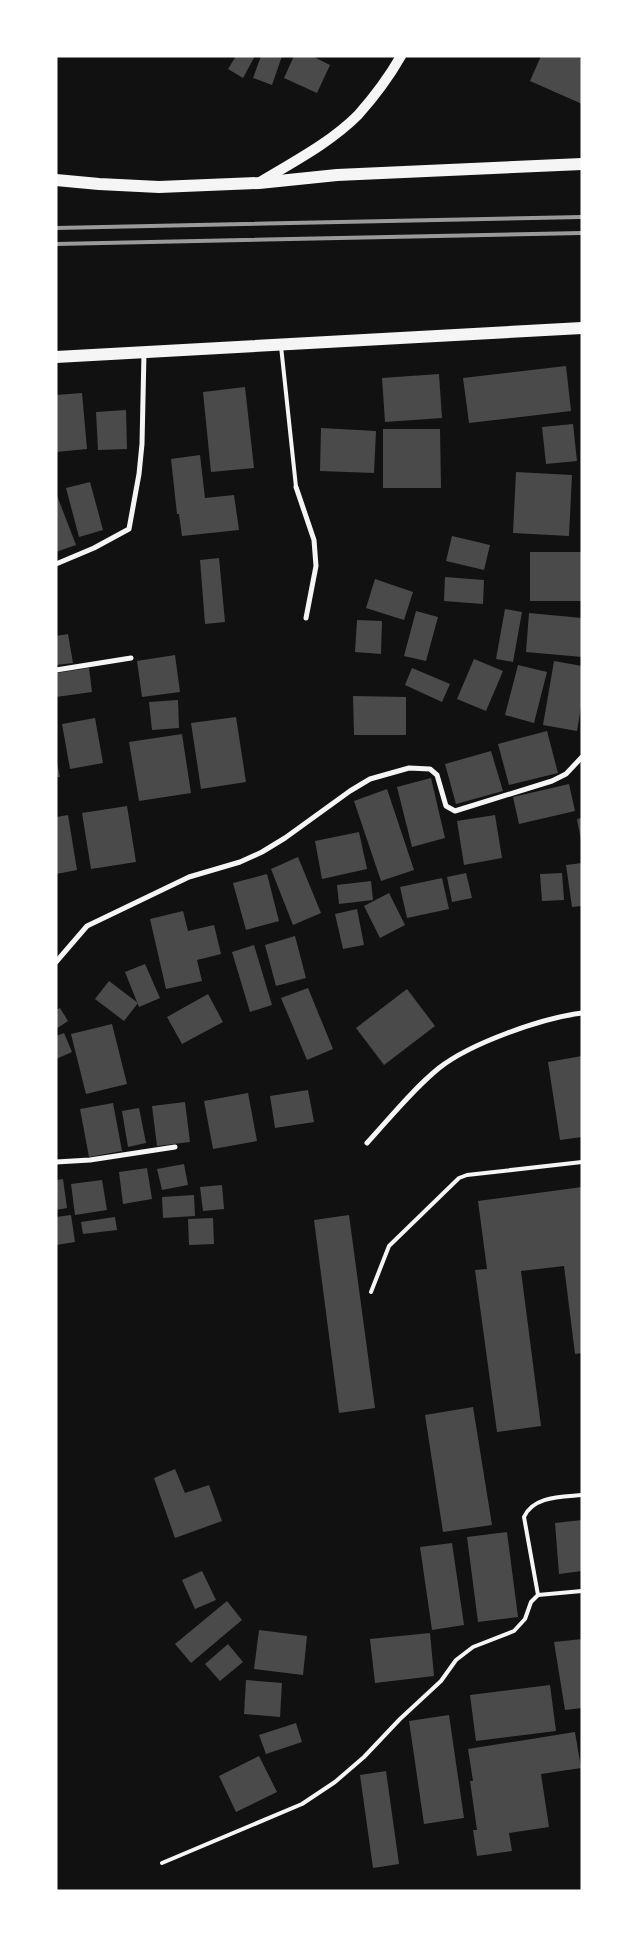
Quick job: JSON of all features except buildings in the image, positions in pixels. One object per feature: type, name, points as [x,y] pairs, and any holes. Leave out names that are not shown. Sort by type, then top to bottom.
[{"type":"main road","points":[[259,183],[320,144],[357,116],[375,95],[401,56]]},
{"type":"main road","points":[[56,180],[159,187],[582,164]]},
{"type":"main road","points":[[56,357],[582,328]]},
{"type":"street","points":[[56,564],[94,548],[129,529],[139,474],[142,444],[144,352]]},
{"type":"street","points":[[296,488],[314,540],[316,566],[306,618]]},
{"type":"street","points":[[56,670],[131,658]]},
{"type":"street","points":[[56,962],[87,926],[189,877],[240,862],[262,852],[370,779],[409,768],[430,769],[437,775],[446,806],[455,811],[552,781],[566,774],[582,757]]},
{"type":"street","points":[[367,1144],[418,1088],[441,1067],[474,1048],[518,1029],[550,1019],[582,1014]]},
{"type":"street","points":[[56,1162],[90,1160],[175,1147]]},
{"type":"lane","points":[[280,344],[296,488]]},
{"type":"lane","points":[[371,1292],[389,1246],[459,1178],[467,1174],[582,1162]]},
{"type":"lane","points":[[538,1595],[524,1517],[528,1509],[548,1499],[582,1495]]},
{"type":"lane","points":[[162,1862],[302,1804],[335,1782],[364,1757],[400,1719],[441,1681],[456,1660],[473,1647],[514,1631],[525,1619],[531,1602],[538,1595],[582,1591]]},
{"type":"railway","points":[[56,228],[582,217]]},
{"type":"railway","points":[[56,244],[582,233]]}]
